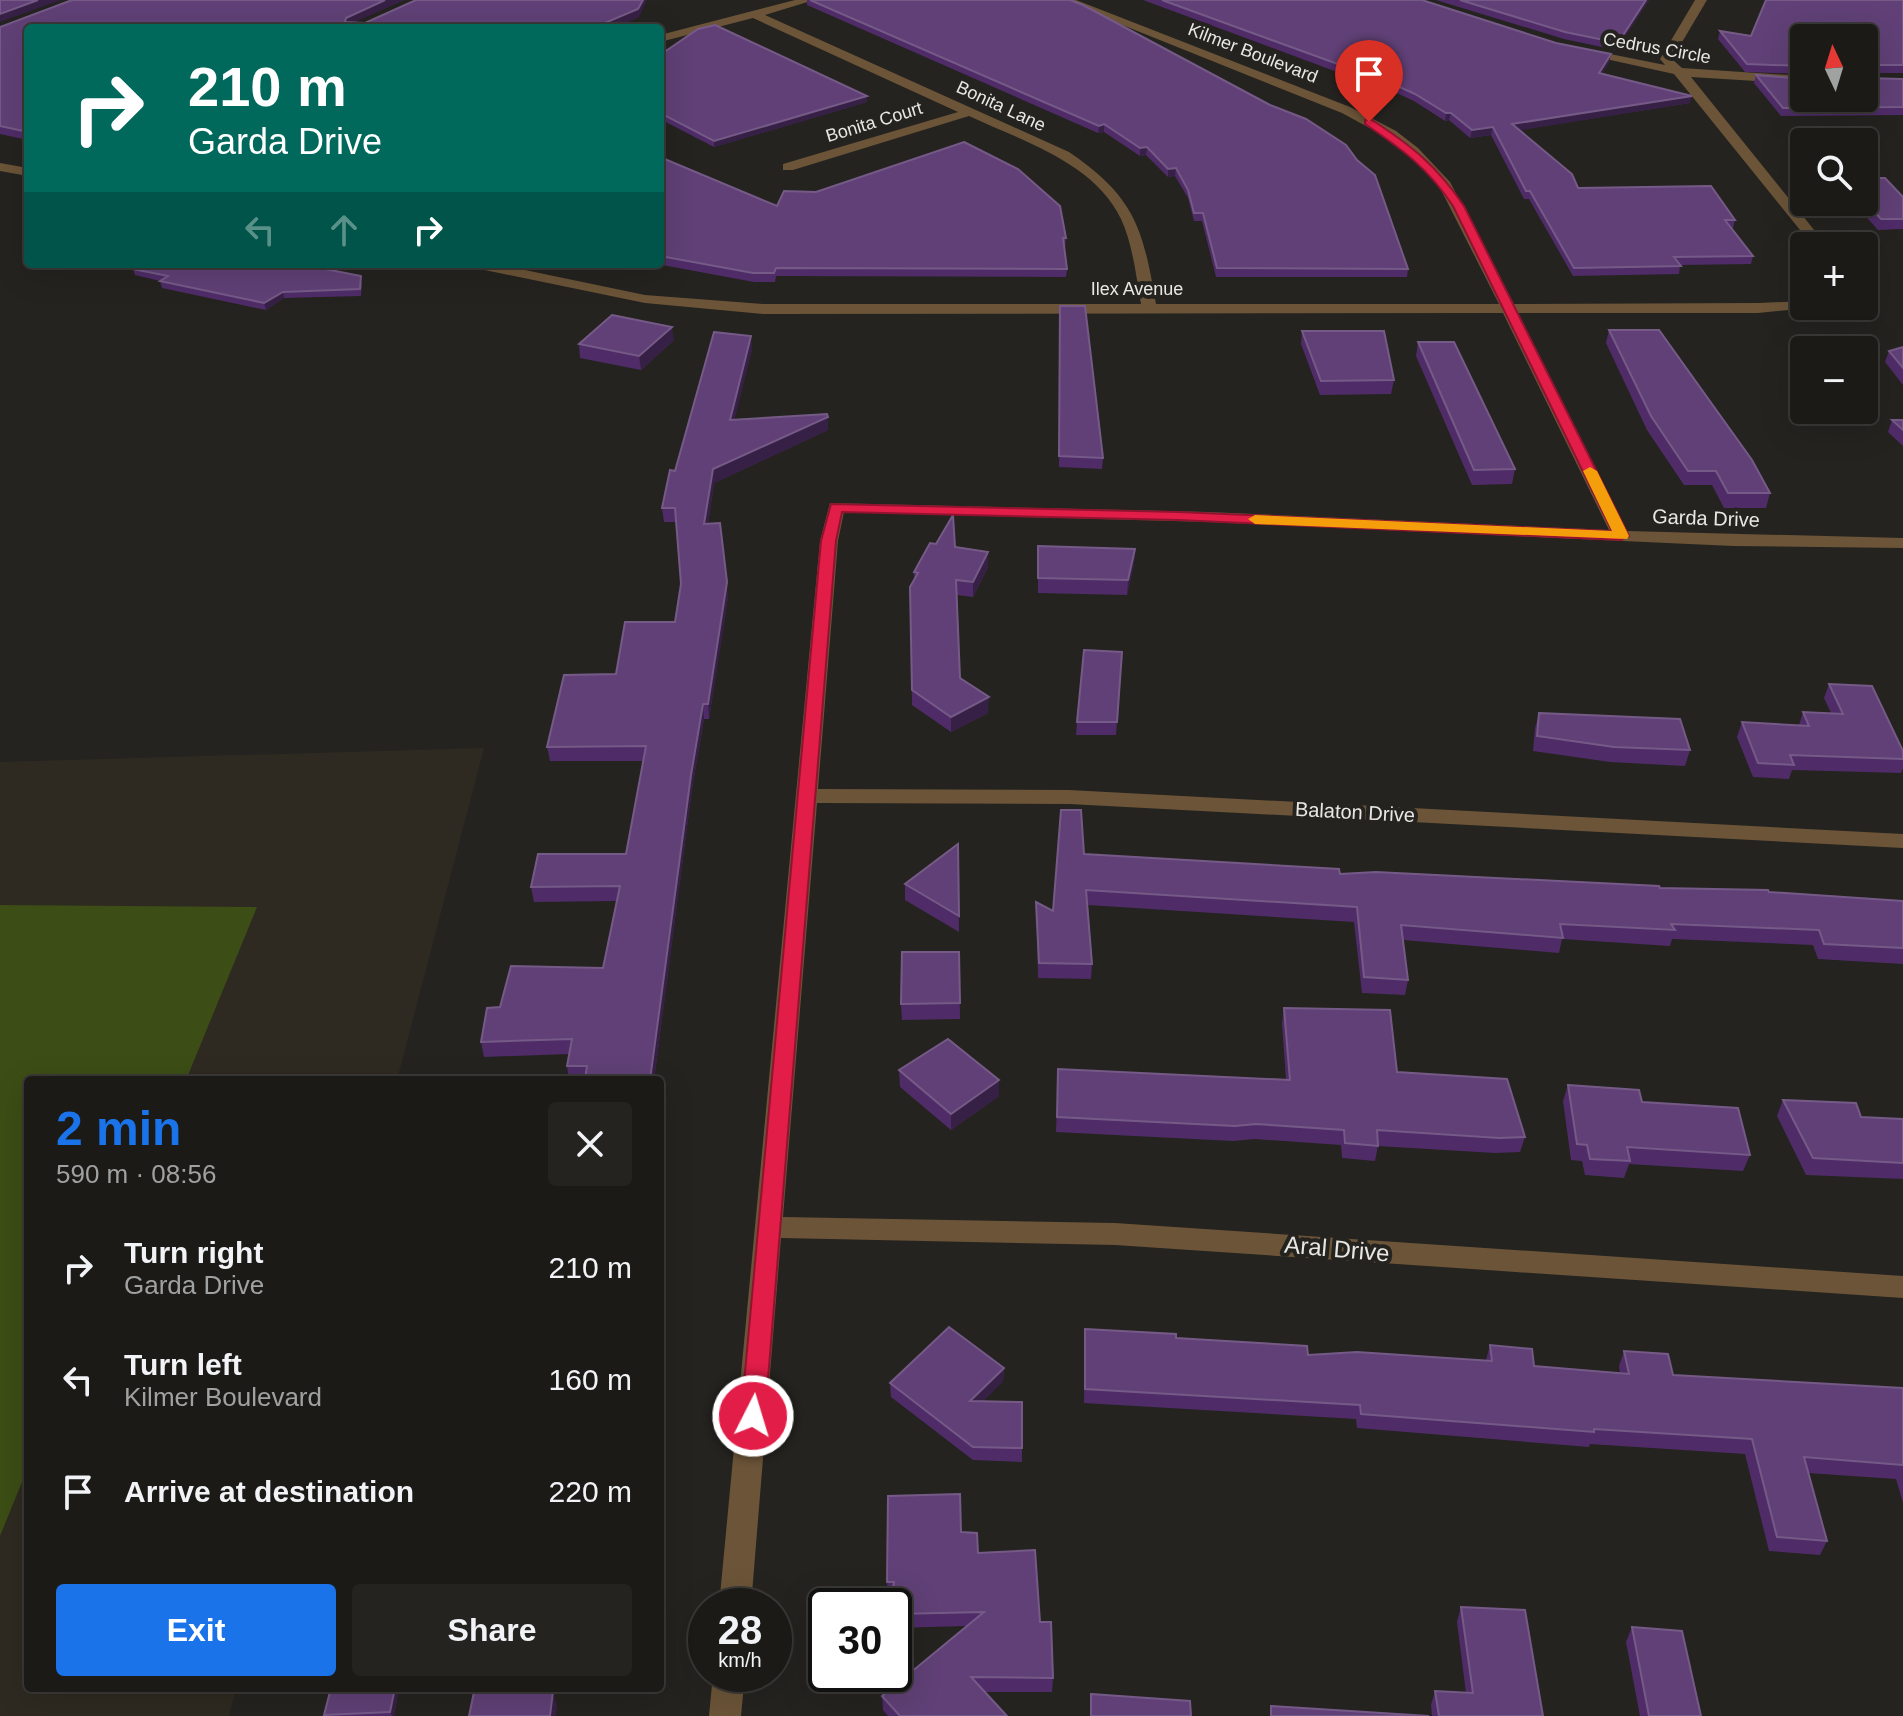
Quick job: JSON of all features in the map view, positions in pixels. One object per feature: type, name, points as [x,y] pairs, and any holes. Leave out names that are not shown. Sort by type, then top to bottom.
[{"type":"street","points":[[664,38],[808,0]]},
{"type":"street","name":"Kilmer Boulevard","points":[[1066,0],[1321,99],[1391,134],[1413,151],[1443,182],[1458,206],[1621,536]]},
{"type":"street","points":[[1701,0],[1666,59],[1809,232]]},
{"type":"street","name":"Bonita Lane","points":[[754,14],[1064,155],[1113,191],[1125,209],[1137,239],[1149,309]]},
{"type":"street","name":"Cedrus Circle","points":[[1561,47],[1725,77],[1790,79]]},
{"type":"street","name":"Bonita Court","points":[[788,167],[970,112]]},
{"type":"street","points":[[0,167],[24,171]]},
{"type":"street","name":"Ilex Avenue","points":[[494,268],[645,299],[722,307],[1149,309],[1790,305]]},
{"type":"street","name":"Garda Drive","points":[[807,796],[829,541],[836,507],[1178,516],[1747,542],[1903,543]]},
{"type":"street","points":[[737,1588],[807,796]]},
{"type":"street","name":"Balaton Drive","points":[[807,796],[1069,797],[1903,841]]},
{"type":"street","name":"Aral Drive","points":[[770,1227],[1115,1234],[1903,1287]]},
{"type":"street","points":[[725,1716],[727,1692]]},
{"type":"shaded area","points":[[484,748],[398,1076],[24,1076],[24,1692],[235,1692],[229,1716],[0,1716],[0,762]]},
{"type":"green space","points":[[0,905],[257,907],[188,1076],[24,1076],[24,1477],[0,1536]]},
{"type":"building","points":[[0,0],[38,0],[0,14]]},
{"type":"building","points":[[72,0],[385,0],[346,18],[345,22],[365,23],[416,0],[643,0],[638,9],[602,24],[24,24],[24,131],[0,126],[0,27]]},
{"type":"building","points":[[810,0],[1070,0],[1083,5],[1270,105],[1306,119],[1346,145],[1357,160],[1375,175],[1408,269],[1217,268],[1203,213],[1194,213],[1188,190],[1176,168],[1168,169],[1147,147],[1140,148],[1104,124],[1099,126]]},
{"type":"building","points":[[1162,0],[1422,0],[1556,43],[1611,54],[1599,73],[1692,96],[1512,124],[1572,174],[1578,188],[1711,186],[1735,220],[1725,220],[1753,256],[1674,257],[1681,266],[1574,268],[1530,191],[1526,191],[1493,127],[1472,130],[1451,113],[1369,73]]},
{"type":"building","points":[[1460,0],[1646,0],[1618,43],[1565,32]]},
{"type":"building","points":[[1766,0],[1903,0],[1903,65],[1878,65],[1878,24],[1790,24],[1790,66],[1747,64],[1720,31],[1751,36]]},
{"type":"building","points":[[715,25],[867,96],[714,141],[664,115],[664,52],[698,29]]},
{"type":"building","points":[[1756,75],[1790,78],[1790,108],[1783,108]]},
{"type":"building","points":[[1878,78],[1903,79],[1903,107],[1878,107]]},
{"type":"building","points":[[964,142],[1018,169],[1060,206],[1066,238],[1063,238],[1067,269],[776,268],[774,273],[753,273],[664,257],[664,159],[777,206],[784,191],[816,192]]},
{"type":"building","points":[[1878,178],[1885,178],[1903,197],[1903,219],[1881,219],[1878,216]]},
{"type":"building","points":[[320,268],[361,276],[360,289],[283,292],[264,303],[160,281],[168,276],[133,269]]},
{"type":"building","points":[[1060,306],[1085,306],[1103,458],[1059,456]]},
{"type":"building","points":[[612,315],[672,327],[639,356],[579,344]]},
{"type":"building","points":[[1609,330],[1659,330],[1752,460],[1770,493],[1728,493],[1716,471],[1688,471],[1651,416]]},
{"type":"building","points":[[1302,331],[1384,331],[1394,380],[1321,381]]},
{"type":"building","points":[[714,332],[751,336],[730,420],[827,414],[828,417],[713,469],[704,524],[720,523],[727,582],[708,704],[703,704],[691,775],[651,1076],[586,1076],[587,1066],[567,1066],[572,1039],[481,1042],[487,1008],[500,1007],[511,966],[603,968],[620,886],[531,887],[538,854],[626,854],[646,746],[547,747],[564,675],[616,674],[625,622],[675,622],[681,584],[675,508],[662,508],[670,470],[675,471]]},
{"type":"building","points":[[1418,342],[1454,342],[1515,469],[1474,470]]},
{"type":"building","points":[[1903,347],[1903,368],[1889,351]]},
{"type":"building","points":[[1892,420],[1903,420],[1903,430]]},
{"type":"building","points":[[953,515],[955,547],[988,552],[973,582],[956,580],[960,678],[989,697],[951,717],[912,690],[910,587],[918,573],[914,572],[930,543],[936,544]]},
{"type":"building","points":[[1038,546],[1135,549],[1128,580],[1038,578]]},
{"type":"building","points":[[1084,650],[1122,652],[1117,722],[1077,722]]},
{"type":"building","points":[[1829,684],[1872,686],[1903,751],[1903,759],[1790,755],[1794,765],[1758,763],[1742,722],[1809,726],[1803,712],[1843,714]]},
{"type":"building","points":[[1539,713],[1680,719],[1690,750],[1614,747],[1537,736]]},
{"type":"building","points":[[1061,810],[1081,810],[1084,854],[1339,869],[1340,874],[1376,872],[1660,888],[1768,890],[1903,901],[1903,948],[1824,944],[1819,930],[1671,924],[1675,930],[1560,924],[1563,938],[1401,925],[1408,980],[1364,977],[1357,907],[1086,890],[1092,964],[1039,963],[1036,902],[1053,911]]},
{"type":"building","points":[[958,844],[959,916],[905,884]]},
{"type":"building","points":[[902,952],[959,952],[960,1003],[901,1004]]},
{"type":"building","points":[[1284,1008],[1390,1010],[1397,1072],[1507,1079],[1525,1137],[1377,1130],[1378,1146],[1345,1143],[1344,1130],[1057,1117],[1058,1069],[1290,1080]]},
{"type":"building","points":[[948,1039],[999,1080],[951,1114],[899,1070]]},
{"type":"building","points":[[1568,1085],[1639,1090],[1642,1102],[1738,1108],[1750,1155],[1627,1147],[1630,1161],[1590,1159],[1587,1145],[1577,1144]]},
{"type":"building","points":[[1783,1100],[1856,1103],[1861,1117],[1903,1119],[1903,1163],[1813,1158]]},
{"type":"building","points":[[949,1327],[1004,1368],[970,1401],[1022,1402],[1022,1448],[973,1447],[890,1383]]},
{"type":"building","points":[[1085,1329],[1307,1346],[1308,1355],[1357,1352],[1492,1361],[1490,1345],[1532,1349],[1534,1366],[1629,1374],[1624,1351],[1668,1354],[1673,1375],[1903,1388],[1903,1465],[1804,1457],[1827,1541],[1777,1537],[1752,1439],[1594,1429],[1594,1432],[1361,1414],[1360,1405],[1085,1389]]},
{"type":"building","points":[[960,1494],[961,1532],[977,1533],[978,1553],[1035,1550],[1040,1622],[1051,1622],[1053,1678],[971,1677],[1007,1716],[900,1716],[882,1696],[887,1692],[912,1692],[912,1671],[984,1612],[912,1614],[912,1588],[893,1588],[894,1582],[887,1582],[888,1496]]},
{"type":"building","points":[[1461,1607],[1525,1610],[1543,1716],[1439,1716],[1435,1691],[1473,1693]]},
{"type":"building","points":[[1632,1627],[1682,1631],[1701,1716],[1649,1716]]},
{"type":"building","points":[[330,1692],[394,1692],[390,1712],[324,1715]]},
{"type":"building","points":[[474,1692],[553,1692],[550,1716],[469,1716]]},
{"type":"building","points":[[1091,1694],[1190,1701],[1191,1716],[1091,1716]]},
{"type":"building","points":[[1271,1706],[1429,1716],[1271,1716]]},
{"type":"slow traffic","points":[[1255,519],[1621,536],[1590,471]]},
{"type":"route","points":[[753,1416],[800,849],[829,541],[836,507],[896,506],[1178,516],[1621,536],[1458,206],[1443,182],[1413,151],[1369,122]]}]
